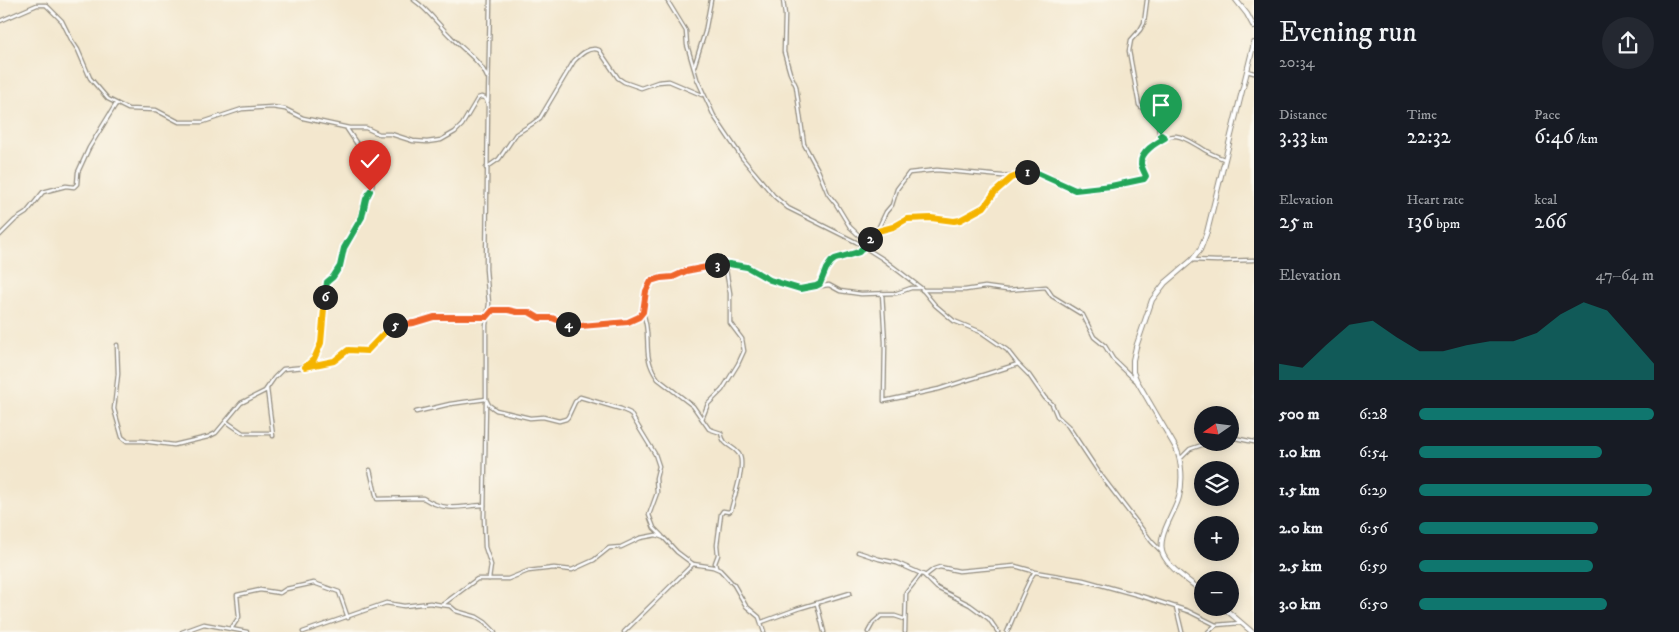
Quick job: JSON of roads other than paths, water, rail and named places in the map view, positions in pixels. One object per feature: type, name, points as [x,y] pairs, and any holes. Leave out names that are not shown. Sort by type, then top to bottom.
[{"type":"street","points":[[414,0],[477,62],[487,77]]},
{"type":"street","points":[[489,580],[490,566],[486,547],[484,505],[487,316],[489,299],[486,269],[486,168],[490,0]]},
{"type":"street","points":[[667,0],[674,15],[686,31],[688,51],[694,69],[703,95],[717,121],[743,159],[778,200],[788,208],[865,247],[884,259],[921,289],[935,305],[954,321],[981,332],[1003,347],[1052,404],[1057,416],[1068,426],[1100,474],[1152,542],[1169,563],[1194,584]]},
{"type":"street","points":[[694,69],[705,32],[711,0]]},
{"type":"street","points":[[783,0],[785,15],[784,52],[796,86],[804,144],[828,194],[850,227],[867,244]]},
{"type":"street","points":[[1147,0],[1144,23],[1131,40],[1129,52],[1139,105],[1158,120],[1159,134],[1165,138]]},
{"type":"street","points":[[1236,0],[1254,27]]},
{"type":"street","points":[[0,21],[43,1]]},
{"type":"street","points":[[40,4],[46,5],[62,21],[78,50],[90,78],[108,99],[128,109],[152,109],[179,122],[192,123],[210,120],[242,109],[272,107],[285,109],[303,118],[346,128],[366,128],[379,134],[391,134],[416,142],[435,142],[446,138],[459,129],[478,98],[484,97],[488,103]]},
{"type":"street","points":[[1136,381],[1132,367],[1133,360],[1152,300],[1165,283],[1192,260],[1200,250],[1207,232],[1254,43]]},
{"type":"street","points":[[486,168],[499,159],[506,146],[516,134],[540,118],[574,61],[589,50],[595,48],[599,50],[618,78],[628,84],[641,88],[658,82],[668,81],[703,95]]},
{"type":"street","points":[[1247,71],[1254,73]]},
{"type":"street","points":[[0,235],[15,220],[26,213],[43,192],[66,186],[74,187],[77,184],[78,172],[89,148],[116,104]]},
{"type":"street","points":[[305,367],[314,359],[321,343],[327,282],[333,277],[340,266],[344,248],[362,217],[366,199],[372,187],[373,178],[370,161],[346,128]]},
{"type":"street","points":[[876,232],[893,227],[907,219],[960,220],[984,207],[995,192],[1013,177],[1032,171],[1078,190],[1144,179],[1146,177],[1141,165],[1148,150],[1165,138],[1174,136],[1185,138],[1226,160]]},
{"type":"street","points":[[816,286],[822,281],[826,269],[832,261],[859,252],[865,247],[892,205],[897,189],[909,173],[937,170],[1013,177]]},
{"type":"street","points":[[1192,260],[1254,260]]},
{"type":"street","points":[[702,419],[708,404],[722,390],[744,350],[742,339],[730,323],[730,293],[725,264]]},
{"type":"street","points":[[117,345],[118,374],[114,409],[122,437],[125,441],[180,445],[214,435],[241,403],[266,389],[282,370],[334,361],[348,350],[367,351],[386,331],[394,326],[434,317],[487,316],[493,310],[529,312],[539,318],[552,318],[581,326],[628,322],[639,317],[643,312],[646,291],[651,281],[673,277],[686,271],[725,264],[750,268],[770,280],[800,289],[831,285],[840,291],[862,294],[899,292],[913,287],[921,289],[965,290],[985,287],[1007,290],[1046,287],[1050,294],[1083,315],[1094,337],[1105,346],[1113,358],[1136,381],[1176,448],[1180,459],[1181,479],[1179,497],[1163,536],[1162,552]]},
{"type":"street","points":[[882,293],[885,342],[884,401],[938,388],[1018,364]]},
{"type":"street","points":[[643,312],[648,324],[647,350],[650,368],[658,379],[693,406],[708,429],[721,433],[725,443],[737,452],[742,461],[731,510],[729,512],[723,511],[721,514],[716,567]]},
{"type":"street","points":[[226,422],[243,433],[273,434],[266,389]]},
{"type":"street","points":[[486,399],[492,408],[502,412],[530,418],[543,417],[559,421],[568,417],[574,402],[580,397],[630,413],[658,460],[657,493],[649,514],[654,528],[677,552],[693,564],[716,567],[734,585],[746,606],[759,617],[764,632]]},
{"type":"street","points":[[416,412],[447,404],[486,399]]},
{"type":"street","points":[[1239,439],[1254,442]]},
{"type":"street","points":[[1180,459],[1194,448]]},
{"type":"street","points":[[370,470],[377,499],[423,498],[429,502],[452,509],[484,505]]},
{"type":"street","points":[[442,605],[475,580],[508,579],[528,571],[554,568],[572,570],[594,560],[609,548],[624,546],[644,537],[662,536]]},
{"type":"street","points":[[858,552],[879,560],[897,563],[925,576],[937,588],[970,605],[990,619],[998,632]]},
{"type":"street","points":[[624,632],[693,564]]},
{"type":"street","points":[[925,576],[940,567],[959,571],[1015,566],[1034,572],[1084,580],[1195,614],[1216,625]]},
{"type":"street","points":[[1007,632],[1029,579],[1034,572]]},
{"type":"street","points":[[905,632],[906,593],[921,574]]},
{"type":"street","points":[[233,630],[239,617],[237,595],[260,590],[280,593],[286,589],[314,583],[339,592],[348,618]]},
{"type":"street","points":[[762,622],[850,593]]},
{"type":"street","points":[[303,632],[348,618],[386,603],[404,606],[430,603],[450,606],[456,611],[477,617],[495,632]]},
{"type":"street","points":[[817,604],[824,632]]},
{"type":"street","points":[[1176,608],[1182,632]]},
{"type":"street","points":[[868,632],[870,626],[880,616],[895,616],[904,619]]},
{"type":"street","points":[[1234,616],[1252,632]]},
{"type":"street","points":[[1208,632],[1216,625],[1242,622]]},
{"type":"street","points":[[182,632],[204,624],[247,632]]}]
